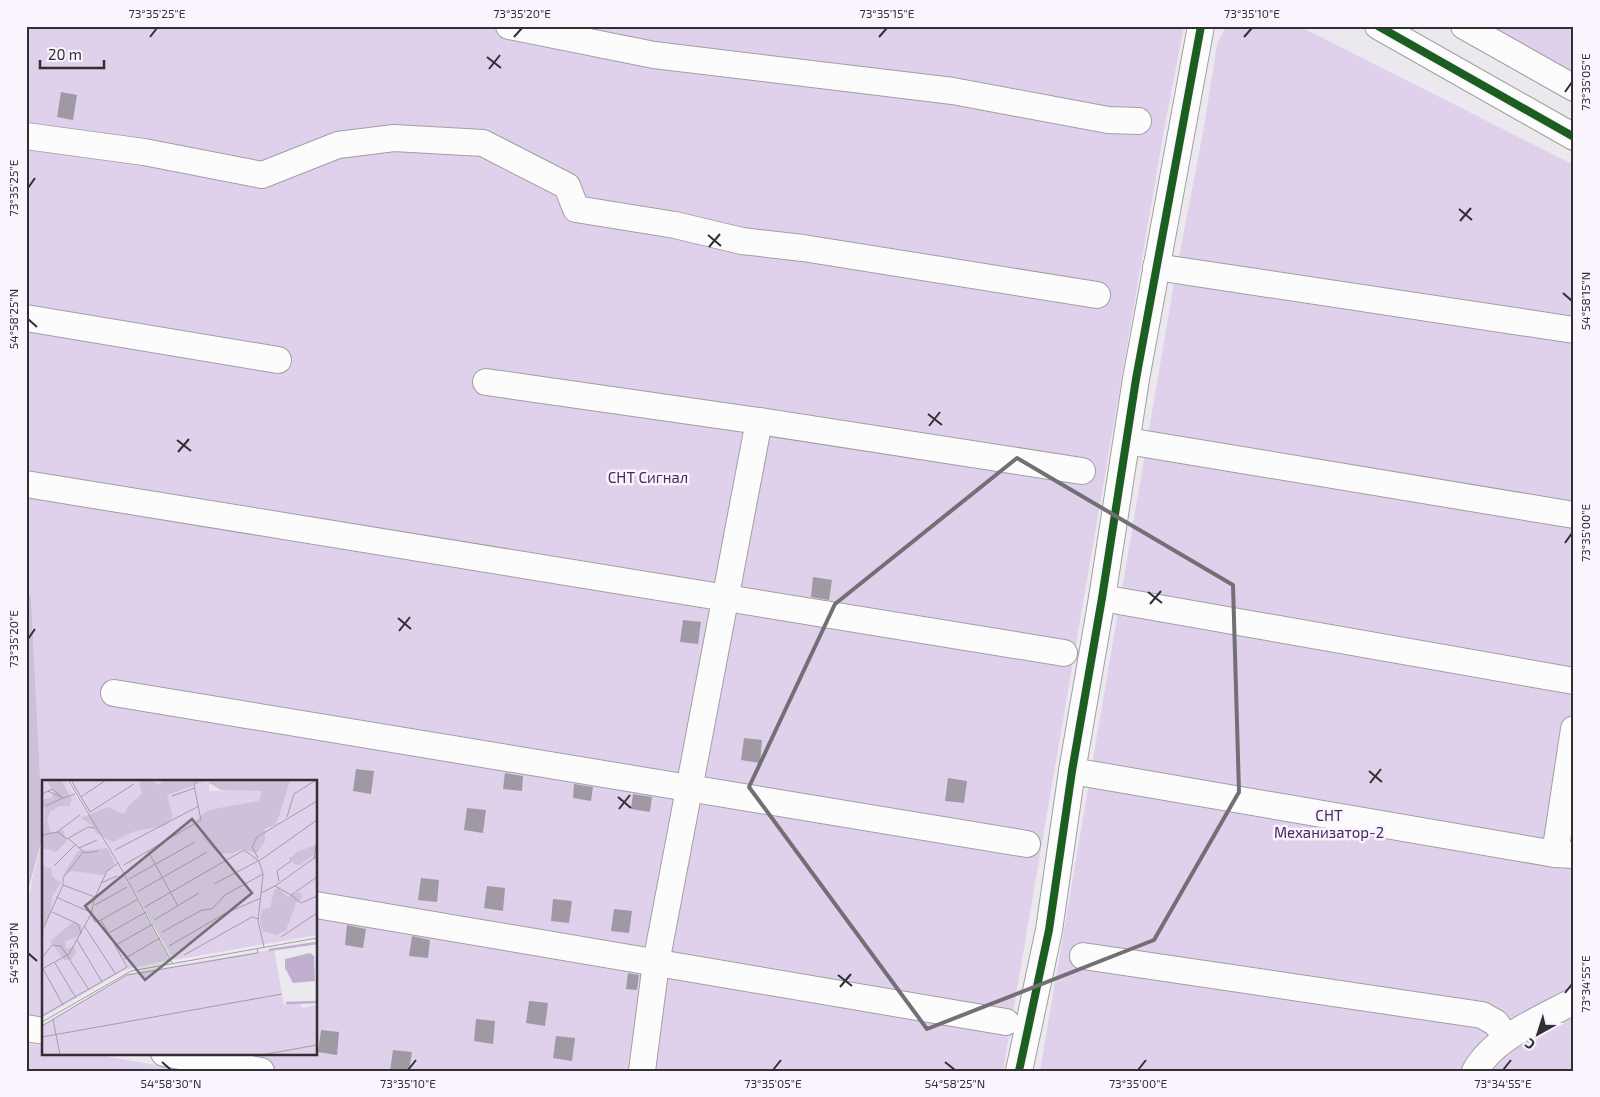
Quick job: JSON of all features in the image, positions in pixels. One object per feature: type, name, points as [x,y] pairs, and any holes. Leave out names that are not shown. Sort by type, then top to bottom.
[{"type":"street","points":[[509,26],[654,55],[953,91],[1108,120],[1138,121]]},
{"type":"street","points":[[1019,1071],[1049,930],[1072,771],[1102,598],[1140,351],[1201,26]]},
{"type":"street","points":[[1378,26],[1574,137]]},
{"type":"street","points":[[1464,26],[1574,88]]},
{"type":"street","points":[[26,136],[144,152],[262,175],[338,145],[394,138],[484,142],[567,186],[576,209],[675,225],[742,241],[803,248],[1097,295]]},
{"type":"street","points":[[1156,267],[1574,330]]},
{"type":"street","points":[[26,318],[278,360]]},
{"type":"street","points":[[486,382],[759,421],[1082,472]]},
{"type":"street","points":[[642,1071],[656,963],[759,421]]},
{"type":"street","points":[[1127,441],[1574,515]]},
{"type":"street","points":[[26,484],[1064,653]]},
{"type":"street","points":[[1102,598],[1574,681]]},
{"type":"street","points":[[114,693],[1027,844]]},
{"type":"street","points":[[1072,771],[1564,855],[1574,729]]},
{"type":"street","points":[[318,905],[1006,1022]]},
{"type":"street","points":[[1083,956],[1482,1015],[1496,1023],[1507,1038]]},
{"type":"street","points":[[1475,1071],[1482,1058],[1507,1038],[1574,1001]]},
{"type":"street","points":[[26,1028],[42,1031]]},
{"type":"street","points":[[169,1054],[261,1071]]},
{"type":"highlighted area","points":[[1017,458],[1233,585],[1239,792],[1154,940],[927,1029],[749,787],[835,604]]},
{"type":"green space","name":"СНТ Сигнал","points":[[26,26],[1184,26],[1164,130],[1003,1071],[230,1071],[135,1054],[318,1054],[318,780],[42,780],[42,815],[31,596],[26,593]]},
{"type":"green space","name":"СНТ Механизатор-2","points":[[1226,26],[1299,26],[1574,165],[1574,1071],[1040,1071],[1174,283],[1204,127],[1217,44]]},
{"type":"green space","points":[[1444,26],[1574,26],[1574,99]]},
{"type":"green space","name":"СНТ Сигнал","points":[[42,839],[42,1038],[26,1035],[26,906]]},
{"type":"green space","points":[[26,1043],[42,1046],[42,1054],[93,1054],[190,1071],[26,1071]]},
{"type":"shaded area","points":[[26,593],[31,596],[42,839],[26,898]]},
{"type":"building","points":[[61,92],[77,95],[73,120],[57,117]]},
{"type":"building","points":[[813,577],[832,580],[829,600],[811,597]]},
{"type":"building","points":[[683,620],[701,622],[698,644],[680,642]]},
{"type":"building","points":[[744,738],[762,740],[760,763],[741,760]]},
{"type":"building","points":[[356,769],[374,771],[371,794],[353,791]]},
{"type":"building","points":[[505,773],[523,776],[522,791],[503,789]]},
{"type":"building","points":[[948,778],[967,781],[964,803],[945,801]]},
{"type":"building","points":[[574,784],[593,787],[591,801],[573,798]]},
{"type":"building","points":[[633,794],[652,797],[650,812],[631,809]]},
{"type":"building","points":[[467,808],[486,810],[483,833],[464,830]]},
{"type":"building","points":[[421,878],[439,880],[437,902],[418,900]]},
{"type":"building","points":[[487,886],[505,888],[503,911],[484,908]]},
{"type":"building","points":[[553,899],[572,901],[569,923],[551,921]]},
{"type":"building","points":[[614,909],[632,911],[629,933],[611,931]]},
{"type":"building","points":[[347,925],[366,929],[363,948],[345,945]]},
{"type":"building","points":[[412,936],[430,940],[428,958],[409,956]]},
{"type":"building","points":[[628,973],[639,975],[637,990],[626,989]]},
{"type":"building","points":[[529,1001],[548,1003],[545,1026],[526,1023]]},
{"type":"building","points":[[476,1019],[495,1021],[493,1044],[474,1041]]},
{"type":"building","points":[[321,1030],[339,1032],[337,1055],[318,1052]]},
{"type":"building","points":[[556,1036],[575,1038],[572,1061],[553,1058]]},
{"type":"building","points":[[393,1050],[412,1052],[409,1071],[390,1071]]},
{"type":"cycle path","points":[[1019,1071],[1049,930],[1072,771],[1102,598],[1136,379],[1201,26]]},
{"type":"cycle path","points":[[1378,26],[1574,137]]}]
